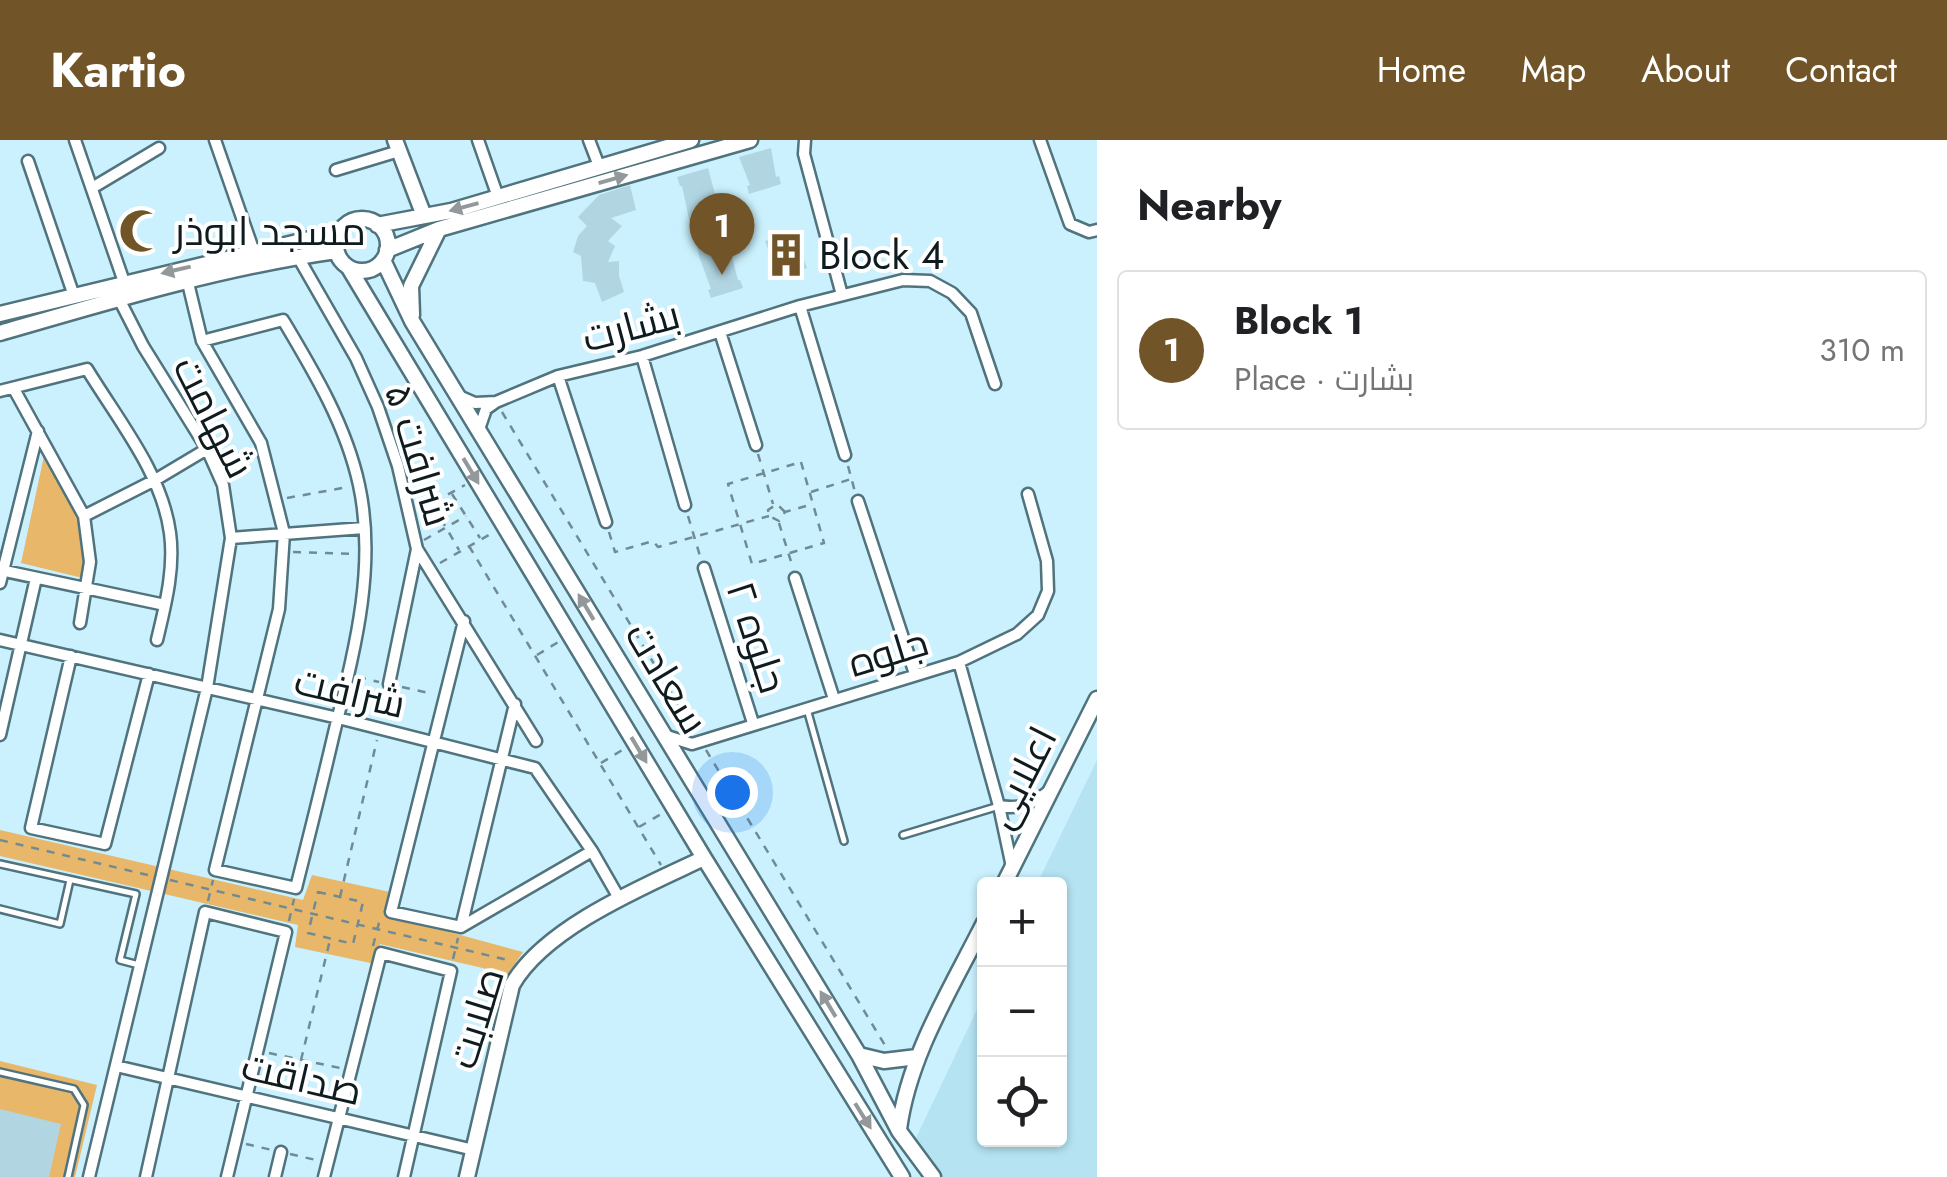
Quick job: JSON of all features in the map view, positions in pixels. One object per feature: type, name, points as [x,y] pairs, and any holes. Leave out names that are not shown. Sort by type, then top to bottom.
[{"type":"street","points":[[75,140],[124,282]]},
{"type":"street","points":[[216,140],[254,252]]},
{"type":"street","points":[[478,140],[498,198]]},
{"type":"street","points":[[590,140],[599,166]]},
{"type":"street","points":[[339,232],[336,251],[348,268],[364,271],[385,255],[440,229],[547,190],[644,147],[691,140]]},
{"type":"street","points":[[0,314],[339,232],[357,220],[377,224],[424,216],[750,140]]},
{"type":"street","points":[[794,140],[804,154]]},
{"type":"street","points":[[805,140],[804,154],[842,296]]},
{"type":"street","points":[[1040,140],[1070,224],[1090,232],[1097,230]]},
{"type":"street","points":[[336,170],[397,145],[424,216]]},
{"type":"street","points":[[92,188],[159,148]]},
{"type":"street","points":[[28,161],[74,296]]},
{"type":"street","points":[[377,224],[386,238],[385,255]]},
{"type":"street","points":[[412,321],[411,286],[440,229]]},
{"type":"street","points":[[0,333],[119,299],[336,251]]},
{"type":"street","name":"سعادت","points":[[385,255],[412,321],[859,1055],[899,1131],[933,1177]]},
{"type":"street","name":"شرافت ۵","points":[[298,257],[356,358],[378,407],[398,466],[418,549],[389,684]]},
{"type":"street","name":"سعادت","points":[[348,268],[704,858],[902,1177]]},
{"type":"street","points":[[370,302],[370,291],[376,281],[387,280],[396,286]]},
{"type":"street","name":"بشارت","points":[[496,402],[558,376],[642,356],[800,306],[903,280],[930,281],[952,293],[971,313],[996,384]]},
{"type":"street","points":[[188,283],[202,341],[261,442],[284,533],[279,609],[215,870],[296,888],[357,635],[366,554],[360,485],[343,429],[283,320],[202,341]]},
{"type":"street","name":"شهامت","points":[[90,1177],[207,688],[231,538],[223,485],[206,448],[119,299]]},
{"type":"street","points":[[800,306],[845,455]]},
{"type":"street","points":[[720,332],[756,445]]},
{"type":"street","points":[[642,356],[685,505]]},
{"type":"street","points":[[0,391],[87,369],[154,480],[170,532],[171,568],[157,640]]},
{"type":"street","points":[[558,376],[606,522]]},
{"type":"street","points":[[14,389],[84,516],[90,562],[80,623]]},
{"type":"street","points":[[455,391],[461,400],[496,402]]},
{"type":"street","points":[[478,430],[486,409],[496,402]]},
{"type":"street","points":[[0,584],[38,430]]},
{"type":"street","points":[[84,516],[206,448]]},
{"type":"street","points":[[959,662],[1017,634],[1038,615],[1048,591],[1047,561],[1028,494]]},
{"type":"street","points":[[858,501],[915,674]]},
{"type":"street","points":[[231,538],[364,528]]},
{"type":"street","points":[[418,549],[536,741]]},
{"type":"street","name":"جلوه ۲","points":[[704,568],[753,723]]},
{"type":"street","points":[[2,570],[166,606]]},
{"type":"street","points":[[0,735],[36,578]]},
{"type":"street","points":[[796,578],[834,699]]},
{"type":"street","points":[[464,620],[391,912],[461,927],[592,851]]},
{"type":"street","name":"شرافت","points":[[0,640],[535,768],[619,898]]},
{"type":"street","points":[[72,656],[31,828],[106,844],[149,674]]},
{"type":"street","name":"جلوه","points":[[692,744],[959,662],[1012,868]]},
{"type":"street","name":"اعلایی","points":[[1008,877],[1097,699]]},
{"type":"street","points":[[461,927],[515,704]]},
{"type":"street","points":[[662,732],[672,740],[692,744],[684,767]]},
{"type":"street","points":[[999,806],[1017,808],[1033,804],[1051,790]]},
{"type":"street","name":"صلابت","points":[[467,1177],[512,984],[524,964],[619,898],[704,858]]},
{"type":"street","points":[[146,1177],[205,912],[286,932],[228,1177]]},
{"type":"street","points":[[899,1131],[904,1094],[918,1057],[977,937]]},
{"type":"street","points":[[324,1177],[381,953],[452,970],[404,1177]]},
{"type":"street","points":[[779,980],[803,964]]},
{"type":"street","points":[[859,1055],[884,1061],[918,1057]]},
{"type":"street","name":"صداقت","points":[[116,1066],[474,1150]]},
{"type":"street","points":[[275,1177],[281,1152]]},
{"type":"lane","points":[[806,708],[844,841]]},
{"type":"lane","points":[[903,835],[999,806]]},
{"type":"lane","points":[[0,864],[136,894],[120,960],[142,965]]},
{"type":"lane","points":[[0,909],[60,924],[70,880]]},
{"type":"lane","points":[[0,1072],[74,1089],[80,1094],[84,1105],[68,1177]]},
{"type":"path","points":[[756,445],[774,505]]},
{"type":"path","points":[[845,455],[858,501]]},
{"type":"path","points":[[801,462],[824,543],[752,564],[728,484],[764,473],[801,462]]},
{"type":"path","points":[[810,492],[852,478]]},
{"type":"path","points":[[410,516],[476,479]]},
{"type":"path","points":[[278,499],[360,485]]},
{"type":"path","points":[[451,493],[481,539]]},
{"type":"path","points":[[432,504],[460,552]]},
{"type":"path","points":[[779,522],[786,512],[813,504]]},
{"type":"path","points":[[685,505],[704,568]]},
{"type":"path","points":[[768,516],[774,505],[783,506],[786,512]]},
{"type":"path","points":[[418,549],[423,540],[466,516]]},
{"type":"path","points":[[606,522],[615,552],[653,541],[658,547],[768,516],[779,522],[796,578]]},
{"type":"path","points":[[431,569],[504,526]]},
{"type":"path","points":[[469,546],[667,875]]},
{"type":"path","points":[[284,552],[366,554]]},
{"type":"path","points":[[535,656],[570,635]]},
{"type":"path","points":[[340,897],[380,729]]},
{"type":"path","points":[[600,764],[635,743]]},
{"type":"path","points":[[638,828],[673,807]]},
{"type":"path","points":[[0,840],[524,964]]},
{"type":"path","points":[[205,912],[215,870]]},
{"type":"path","points":[[286,932],[296,888]]},
{"type":"path","points":[[318,892],[362,902],[353,944],[308,934],[313,913],[318,892]]},
{"type":"path","points":[[381,953],[372,948],[382,912],[391,912]]},
{"type":"path","points":[[452,970],[461,927]]},
{"type":"path","points":[[300,1060],[330,939]]},
{"type":"path","points":[[258,1050],[350,1070]]},
{"type":"shaded area","points":[[44,456],[80,515],[91,580],[21,563]]},
{"type":"shaded area","points":[[1097,760],[1097,1177],[943,1177],[915,1140],[977,1010],[977,1147],[1067,1147],[1067,877],[1040,877]]},
{"type":"shaded area","points":[[0,830],[303,900],[312,875],[390,892],[387,915],[523,952],[508,974],[380,944],[375,964],[295,947],[298,925],[0,856]]},
{"type":"shaded area","points":[[0,1061],[97,1085],[75,1177],[0,1177]]},
{"type":"building","points":[[771,148],[781,184],[749,194],[750,185],[739,157]]},
{"type":"building","points":[[708,168],[743,288],[711,298],[677,177]]},
{"type":"building","points":[[630,185],[636,210],[611,218],[622,226],[608,241],[615,246],[608,262],[619,261],[624,292],[602,302],[595,283],[583,281],[581,256],[573,252],[578,236],[587,226],[578,217],[599,195]]},
{"type":"building","name":"Block 4","points":[[796,231],[807,268],[775,278],[765,241]]},
{"type":"building","points":[[0,1109],[61,1124],[49,1177],[0,1177]]},
{"type":"place","name":"مسجد ابوذر","points":[[141,231]]},
{"type":"place","name":"Block 4","points":[[786,255]]},
{"type":"place","name":"Block 1","points":[[722,275]]}]
